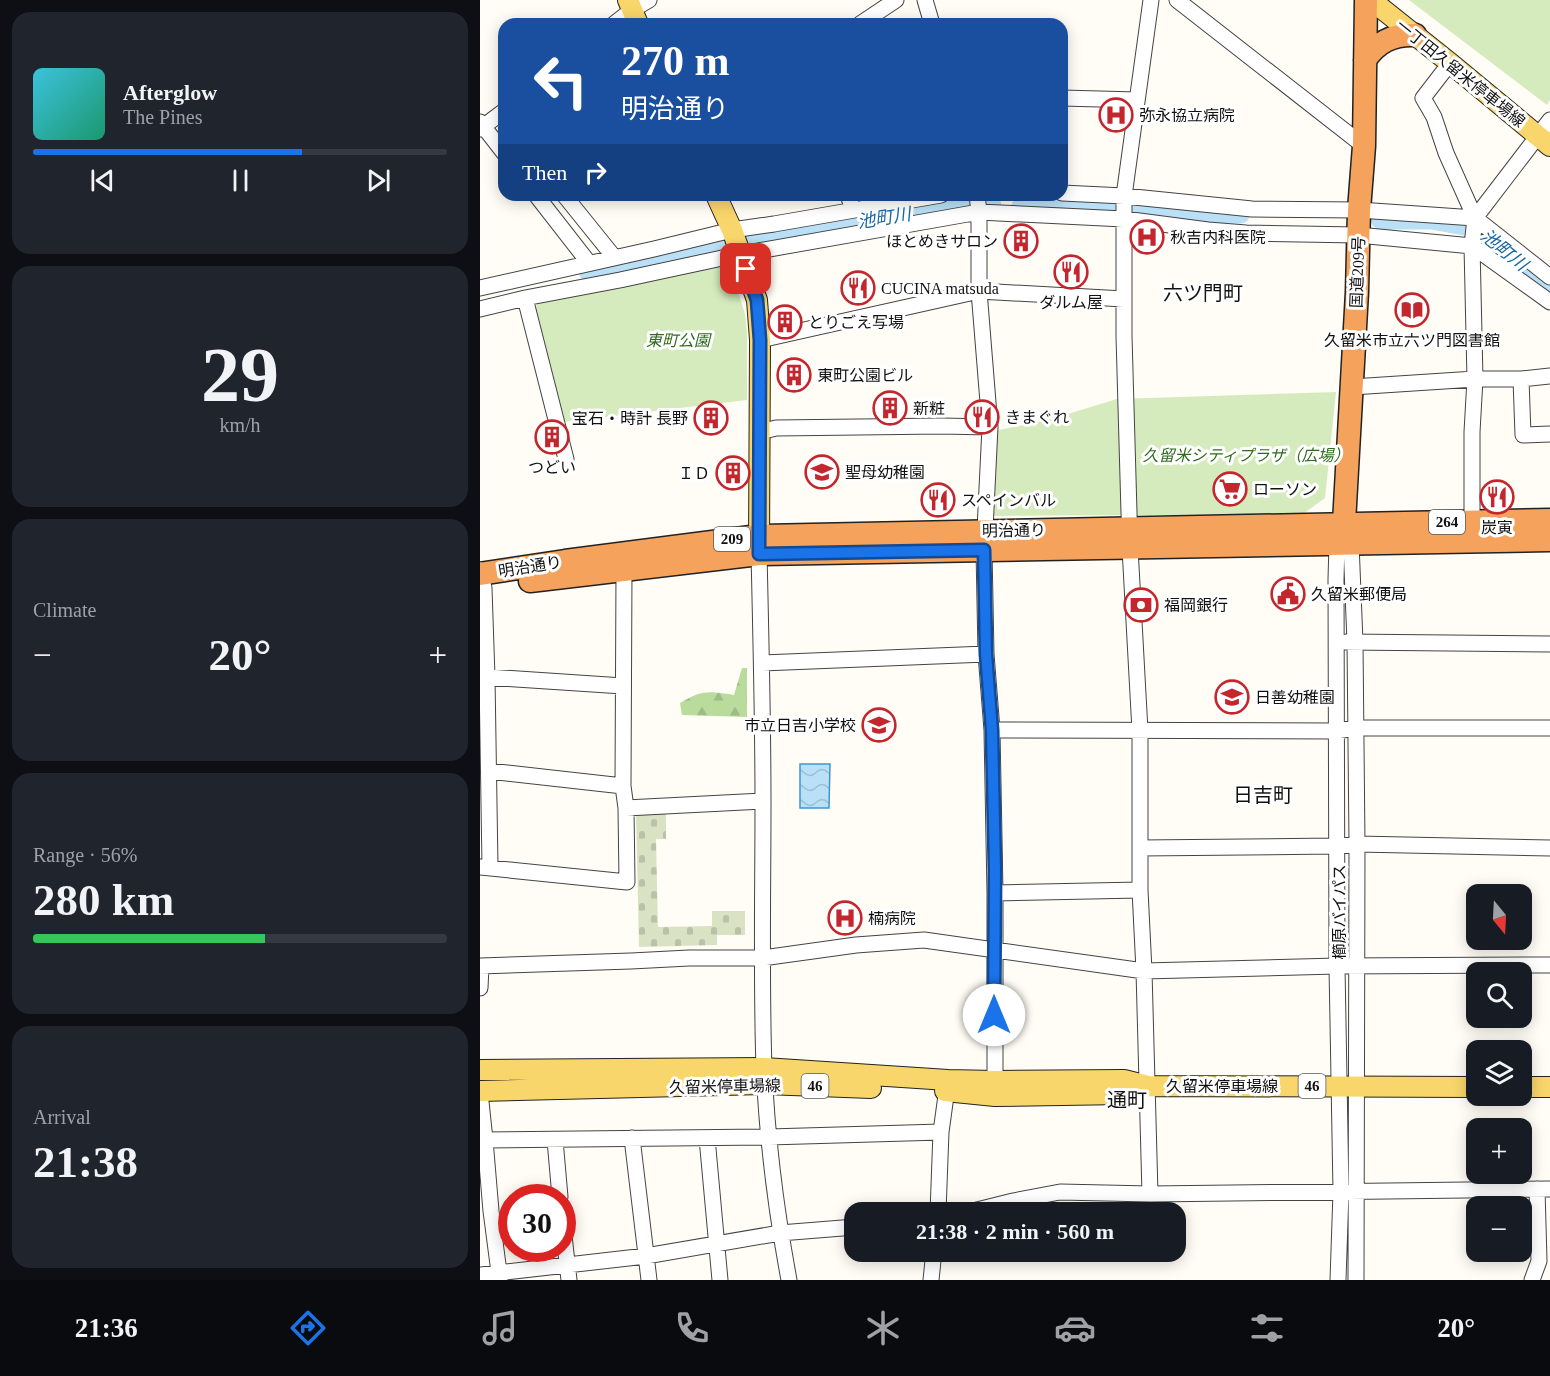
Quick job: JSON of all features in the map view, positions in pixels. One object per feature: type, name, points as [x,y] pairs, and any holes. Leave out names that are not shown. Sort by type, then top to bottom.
[{"type":"highway","name":"国道209号","points":[[1344,537],[1364,146],[1366,0]]},
{"type":"highway","points":[[1365,60],[1372,50],[1392,37],[1403,34],[1415,35]]},
{"type":"highway","name":"明治通り","points":[[1344,537],[1472,522],[1546,530]]},
{"type":"highway","name":"明治通り","points":[[481,579],[577,559],[759,545],[1130,538],[1344,537],[1546,530]]},
{"type":"highway","name":"明治通り","points":[[481,579],[509,583],[624,571],[759,545]]},
{"type":"main road","name":"一丁田久留米停車場線","points":[[1371,0],[1544,142]]},
{"type":"main road","points":[[719,201],[732,230],[757,300],[760,340],[759,545]]},
{"type":"main road","name":"久留米停車場線","points":[[480,1070],[765,1076],[1124,1094],[1148,1086],[1466,1087]]},
{"type":"main road","name":"久留米停車場線","points":[[480,1092],[765,1076]]},
{"type":"main road","points":[[1532,1087],[1550,1087]]},
{"type":"street","points":[[869,18],[896,0]]},
{"type":"street","points":[[925,0],[930,18]]},
{"type":"street","points":[[1150,1194],[1140,890],[1140,731],[1130,538],[1124,336],[1124,196],[1151,0]]},
{"type":"street","points":[[1178,0],[1364,146]]},
{"type":"street","points":[[623,18],[637,8]]},
{"type":"street","points":[[1449,63],[1423,98],[1434,117],[1446,153],[1474,218],[1472,246],[1475,380],[1472,432],[1472,522]]},
{"type":"street","points":[[1068,98],[1137,100]]},
{"type":"street","points":[[498,118],[481,126],[498,146]]},
{"type":"street","points":[[1474,218],[1544,142],[1550,120]]},
{"type":"street","points":[[1068,193],[1124,196],[1252,209],[1359,210],[1474,218],[1550,277]]},
{"type":"street","points":[[541,201],[588,263]]},
{"type":"street","points":[[569,201],[614,257]]},
{"type":"street","points":[[978,201],[980,212],[979,291],[990,427],[985,540],[986,654],[992,730],[995,893],[995,1089]]},
{"type":"street","points":[[480,288],[732,230],[774,224],[851,202]]},
{"type":"street","points":[[480,309],[741,254],[980,212],[1124,219],[1246,233],[1358,235],[1472,246],[1550,302]]},
{"type":"street","points":[[760,340],[979,291],[1124,299]]},
{"type":"street","points":[[525,298],[566,459]]},
{"type":"street","points":[[1352,387],[1550,376]]},
{"type":"street","points":[[1521,378],[1523,435],[1550,434]]},
{"type":"street","points":[[760,432],[776,428],[990,427]]},
{"type":"street","name":"櫛原バイパス","points":[[1344,537],[1336,642],[1337,966],[1348,1086],[1349,1192],[1356,1280]]},
{"type":"street","name":"櫛原バイパス","points":[[1344,537],[1355,642],[1357,844],[1357,967],[1348,1086]]},
{"type":"street","points":[[759,545],[765,1076],[769,1137],[780,1233],[789,1280]]},
{"type":"street","points":[[481,579],[487,677],[489,771],[485,867],[627,882],[626,808],[623,786],[624,571]]},
{"type":"street","points":[[1336,642],[1550,644]]},
{"type":"street","points":[[762,663],[986,654]]},
{"type":"street","points":[[487,677],[623,687]]},
{"type":"street","points":[[992,730],[1550,729]]},
{"type":"street","points":[[489,771],[623,786]]},
{"type":"street","points":[[626,808],[763,801]]},
{"type":"street","points":[[1140,848],[1357,844],[1550,848]]},
{"type":"street","points":[[995,893],[1140,890]]},
{"type":"street","points":[[480,988],[480,966],[689,957],[762,958],[856,945],[924,940],[1144,971],[1337,966],[1550,965]]},
{"type":"street","points":[[938,1202],[941,1132],[948,1085]]},
{"type":"street","points":[[480,1092],[485,1140],[485,1211],[499,1277]]},
{"type":"street","points":[[485,1140],[769,1137],[941,1132]]},
{"type":"street","points":[[632,1138],[649,1280]]},
{"type":"street","points":[[707,1138],[720,1280]]},
{"type":"street","points":[[555,1140],[559,1184]]},
{"type":"street","points":[[1009,1202],[1060,1192],[1150,1194],[1543,1189],[1539,1261],[1532,1280]]},
{"type":"street","name":"櫛原バイパス","points":[[1338,1280],[1337,1269],[1349,1192]]},
{"type":"street","points":[[480,1275],[499,1277],[568,1273],[646,1256],[780,1233],[844,1228]]},
{"type":"street","points":[[931,1280],[933,1262]]},
{"type":"green space","points":[[1409,0],[1550,0],[1550,100],[1547,105]]},
{"type":"green space","name":"東町公園","points":[[721,263],[730,266],[745,314],[747,400],[563,422],[535,307],[544,298]]},
{"type":"green space","name":"久留米シティプラザ（広場）","points":[[1336,392],[1325,498],[1303,514],[991,516],[994,431],[1048,420],[1117,399]]},
{"type":"green space","points":[[742,668],[747,668],[747,717],[682,715],[680,703],[694,696],[711,692],[734,695]]},
{"type":"green space","points":[[666,813],[666,839],[656,839],[658,927],[712,926],[712,911],[745,911],[745,935],[717,935],[717,945],[639,947],[636,814]]},
{"type":"water","points":[[800,764],[830,764],[829,808],[800,808]]},
{"type":"waterway","name":"池町川","points":[[589,271],[747,239],[955,208],[991,206]]},
{"type":"waterway","name":"池町川","points":[[1022,207],[1240,213]]},
{"type":"waterway","name":"池町川","points":[[1381,219],[1432,219],[1475,227],[1550,287]]},
{"type":"place","name":"弥永協立病院","points":[[1116,115]]},
{"type":"place","name":"秋吉内科医院","points":[[1147,237]]},
{"type":"place","name":"ほとめきサロン","points":[[1021,241]]},
{"type":"place","name":"ダルム屋","points":[[1071,272]]},
{"type":"place","name":"CUCINA matsuda","points":[[858,288]]},
{"type":"place","name":"久留米市立六ツ門図書館","points":[[1412,310]]},
{"type":"place","name":"とりごえ写場","points":[[785,322]]},
{"type":"place","name":"東町公園ビル","points":[[794,375]]},
{"type":"place","name":"新粧","points":[[890,408]]},
{"type":"place","name":"きまぐれ","points":[[982,417]]},
{"type":"place","name":"宝石・時計 長野","points":[[711,418]]},
{"type":"place","name":"つどい","points":[[552,437]]},
{"type":"place","name":"聖母幼稚園","points":[[822,472]]},
{"type":"place","name":"ＩＤ","points":[[733,473]]},
{"type":"place","name":"ローソン","points":[[1230,489]]},
{"type":"place","name":"炭寅","points":[[1497,497]]},
{"type":"place","name":"スペインバル","points":[[938,500]]},
{"type":"place","name":"久留米郵便局","points":[[1288,594]]},
{"type":"place","name":"福岡銀行","points":[[1141,605]]},
{"type":"place","name":"日善幼稚園","points":[[1232,697]]},
{"type":"place","name":"市立日吉小学校","points":[[879,725]]},
{"type":"place","name":"楠病院","points":[[845,918]]},
{"type":"district","name":"六ツ門町","points":[[1203,293]]},
{"type":"district","name":"日吉町","points":[[1263,795]]},
{"type":"district","name":"通町","points":[[1127,1100]]},
{"type":"route","points":[[746,269],[757,300],[760,340],[759,554],[984,550],[986,654],[992,730],[995,870],[994,1015]]}]
